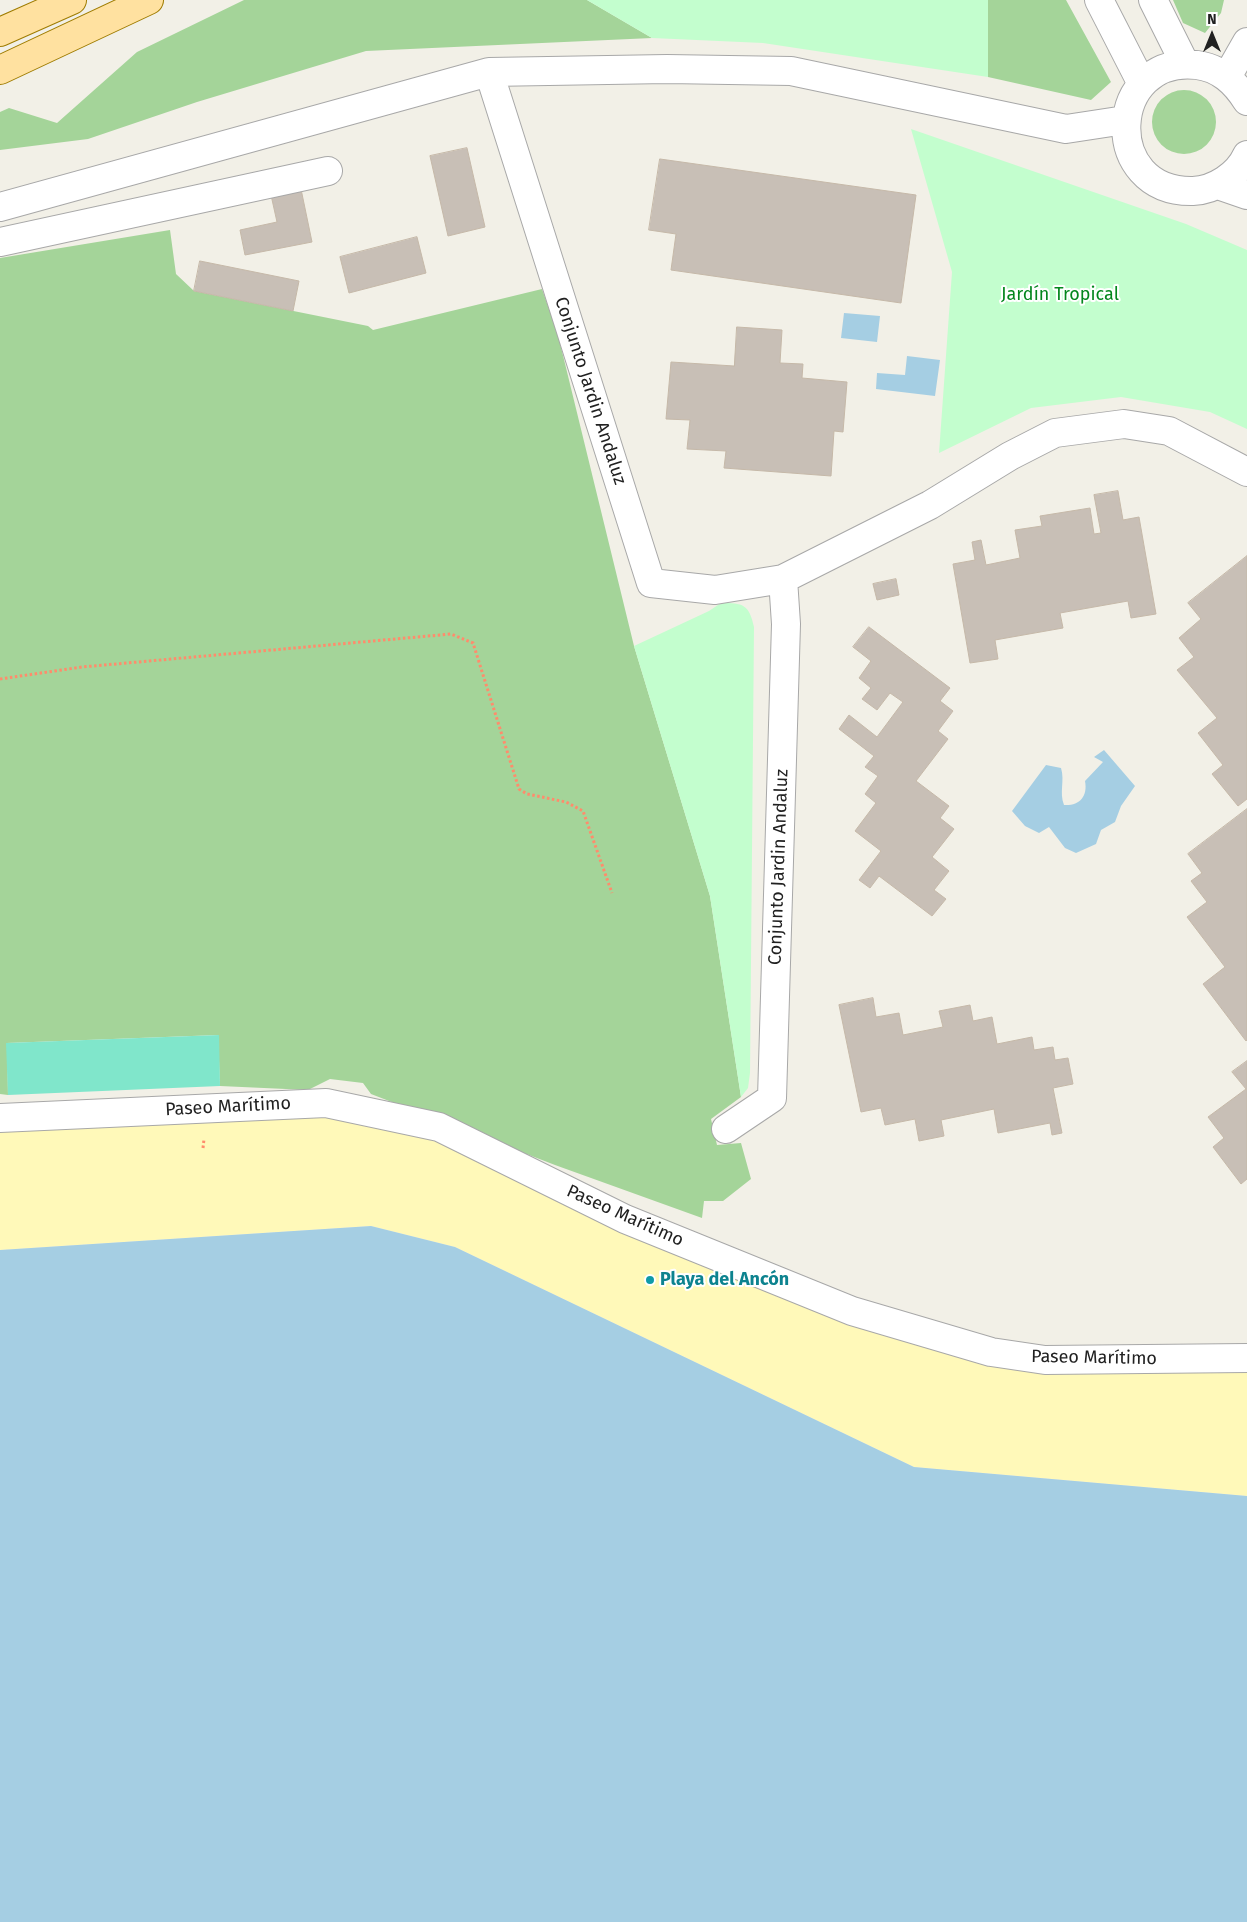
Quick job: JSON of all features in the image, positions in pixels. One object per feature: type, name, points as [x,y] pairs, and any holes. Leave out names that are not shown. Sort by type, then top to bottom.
[{"type":"main road","points":[[0,32],[72,0]]},
{"type":"main road","points":[[0,70],[149,0]]},
{"type":"street","points":[[1099,0],[1142,84]]},
{"type":"street","points":[[1152,0],[1185,64]]},
{"type":"street","points":[[1227,76],[1247,42]]},
{"type":"street","points":[[1247,101],[1240,89],[1227,76],[1207,66],[1185,64],[1162,70],[1142,84],[1131,101],[1125,120],[1126,140],[1132,158],[1144,174],[1160,185],[1179,191],[1199,191],[1218,185],[1234,173],[1247,154]]},
{"type":"street","points":[[0,207],[489,72],[667,69],[791,71],[1066,129],[1125,120]]},
{"type":"street","name":"Conjunto Jardin Andaluz","points":[[489,72],[651,583],[715,590],[783,579],[930,505],[1010,456],[1055,433],[1124,424],[1169,432],[1247,472]]},
{"type":"street","points":[[0,242],[328,171]]},
{"type":"street","points":[[1218,185],[1247,195]]},
{"type":"street","name":"Conjunto Jardin Andaluz","points":[[726,1129],[772,1098],[786,624],[783,579]]},
{"type":"street","name":"Paseo Marítimo","points":[[0,1118],[326,1103],[439,1127],[626,1219],[852,1311],[991,1352],[1045,1360],[1247,1358]]},
{"type":"path","points":[[0,679],[82,667],[451,634],[473,643],[519,789],[527,794],[566,802],[583,811],[612,893]]},
{"type":"green space","points":[[244,0],[587,0],[652,38],[366,51],[197,102],[88,139],[0,150],[0,112],[9,108],[57,123],[137,52]]},
{"type":"green space","points":[[587,0],[988,0],[988,77],[763,43],[652,38]]},
{"type":"green space","points":[[988,0],[1066,0],[1111,82],[1091,100],[988,77]]},
{"type":"green space","points":[[1173,0],[1224,0],[1221,13],[1205,33],[1183,23]]},
{"type":"green space","points":[[1178,90],[1190,90],[1207,99],[1214,110],[1216,122],[1214,134],[1207,145],[1190,154],[1178,154],[1166,149],[1157,140],[1152,128],[1152,116],[1157,104],[1166,95]]},
{"type":"green space","name":"Jardín Tropical","points":[[911,129],[1186,224],[1247,250],[1247,429],[1210,412],[1121,397],[1031,408],[939,453],[952,272]]},
{"type":"green space","points":[[170,230],[176,274],[194,291],[368,326],[373,330],[542,289],[558,335],[634,646],[710,896],[741,1097],[711,1119],[717,1145],[741,1143],[751,1179],[723,1201],[704,1201],[702,1218],[555,1165],[371,1094],[363,1083],[330,1079],[308,1090],[220,1086],[218,1035],[7,1043],[8,1095],[0,1094],[0,258]]},
{"type":"green space","points":[[721,603],[744,606],[750,614],[754,627],[750,1073],[748,1088],[741,1097],[710,896],[634,646],[709,611]]},
{"type":"green space","points":[[219,1035],[220,1086],[8,1095],[6,1043]]},
{"type":"sand","name":"Playa del Ancón","points":[[326,1103],[439,1127],[626,1219],[991,1352],[1247,1358],[1247,1496],[914,1467],[455,1247],[371,1226],[0,1250],[0,1118]]},
{"type":"water","points":[[844,313],[880,316],[877,342],[841,338]]},
{"type":"water","points":[[907,356],[940,360],[935,396],[876,389],[877,373],[905,375]]},
{"type":"water","points":[[1104,750],[1135,786],[1121,806],[1115,822],[1101,830],[1096,844],[1076,853],[1065,848],[1049,827],[1039,833],[1025,826],[1012,811],[1046,765],[1061,768],[1064,805],[1078,802],[1084,796],[1085,781],[1103,762],[1094,757]]},
{"type":"water","points":[[371,1226],[455,1247],[914,1467],[1247,1496],[1247,1922],[0,1922],[0,1250]]},
{"type":"building","points":[[467,148],[485,227],[448,236],[430,156]]},
{"type":"building","points":[[660,159],[916,195],[901,303],[671,270],[676,234],[649,230]]},
{"type":"building","points":[[301,189],[312,242],[245,255],[240,230],[277,222],[271,195]]},
{"type":"building","points":[[417,237],[426,273],[349,293],[340,257]]},
{"type":"building","points":[[200,261],[299,281],[293,311],[194,291]]},
{"type":"building","points":[[737,327],[782,330],[780,363],[803,364],[802,378],[847,382],[843,432],[834,431],[831,476],[724,468],[726,451],[687,449],[690,420],[666,419],[671,362],[734,366]]},
{"type":"building","points":[[1118,491],[1123,520],[1139,517],[1156,614],[1131,618],[1128,601],[1060,613],[1063,628],[995,640],[998,659],[970,663],[953,564],[975,560],[972,542],[981,540],[986,565],[1020,558],[1015,530],[1042,526],[1040,516],[1090,508],[1094,534],[1101,533],[1094,495]]},
{"type":"building","points":[[1247,556],[1247,799],[1238,806],[1212,774],[1223,765],[1198,733],[1217,718],[1177,670],[1194,657],[1179,638],[1201,619],[1188,603]]},
{"type":"building","points":[[896,579],[899,595],[877,600],[873,584]]},
{"type":"building","points":[[869,627],[950,688],[940,701],[953,711],[938,731],[948,739],[916,781],[949,806],[940,818],[954,829],[932,857],[949,871],[934,890],[946,899],[932,916],[879,876],[870,888],[859,880],[881,851],[855,831],[876,803],[865,794],[878,776],[865,767],[874,756],[839,729],[849,715],[877,737],[903,702],[890,693],[877,710],[862,699],[871,688],[859,678],[871,661],[853,647]]},
{"type":"building","points":[[1247,809],[1246,1041],[1203,984],[1225,967],[1187,917],[1207,902],[1191,881],[1202,873],[1188,854]]},
{"type":"building","points":[[873,998],[876,1017],[899,1013],[903,1035],[943,1027],[939,1011],[970,1005],[973,1021],[992,1017],[997,1044],[1032,1037],[1034,1050],[1053,1047],[1055,1060],[1068,1058],[1073,1084],[1053,1088],[1062,1133],[1052,1135],[1050,1123],[998,1133],[994,1109],[941,1120],[944,1136],[919,1141],[915,1119],[885,1125],[881,1108],[861,1112],[839,1005]]},
{"type":"building","points":[[1247,1061],[1247,1179],[1241,1184],[1213,1147],[1224,1138],[1208,1117],[1246,1089],[1232,1072]]},
{"type":"place","name":"Playa del Ancón","points":[[650,1280]]}]
